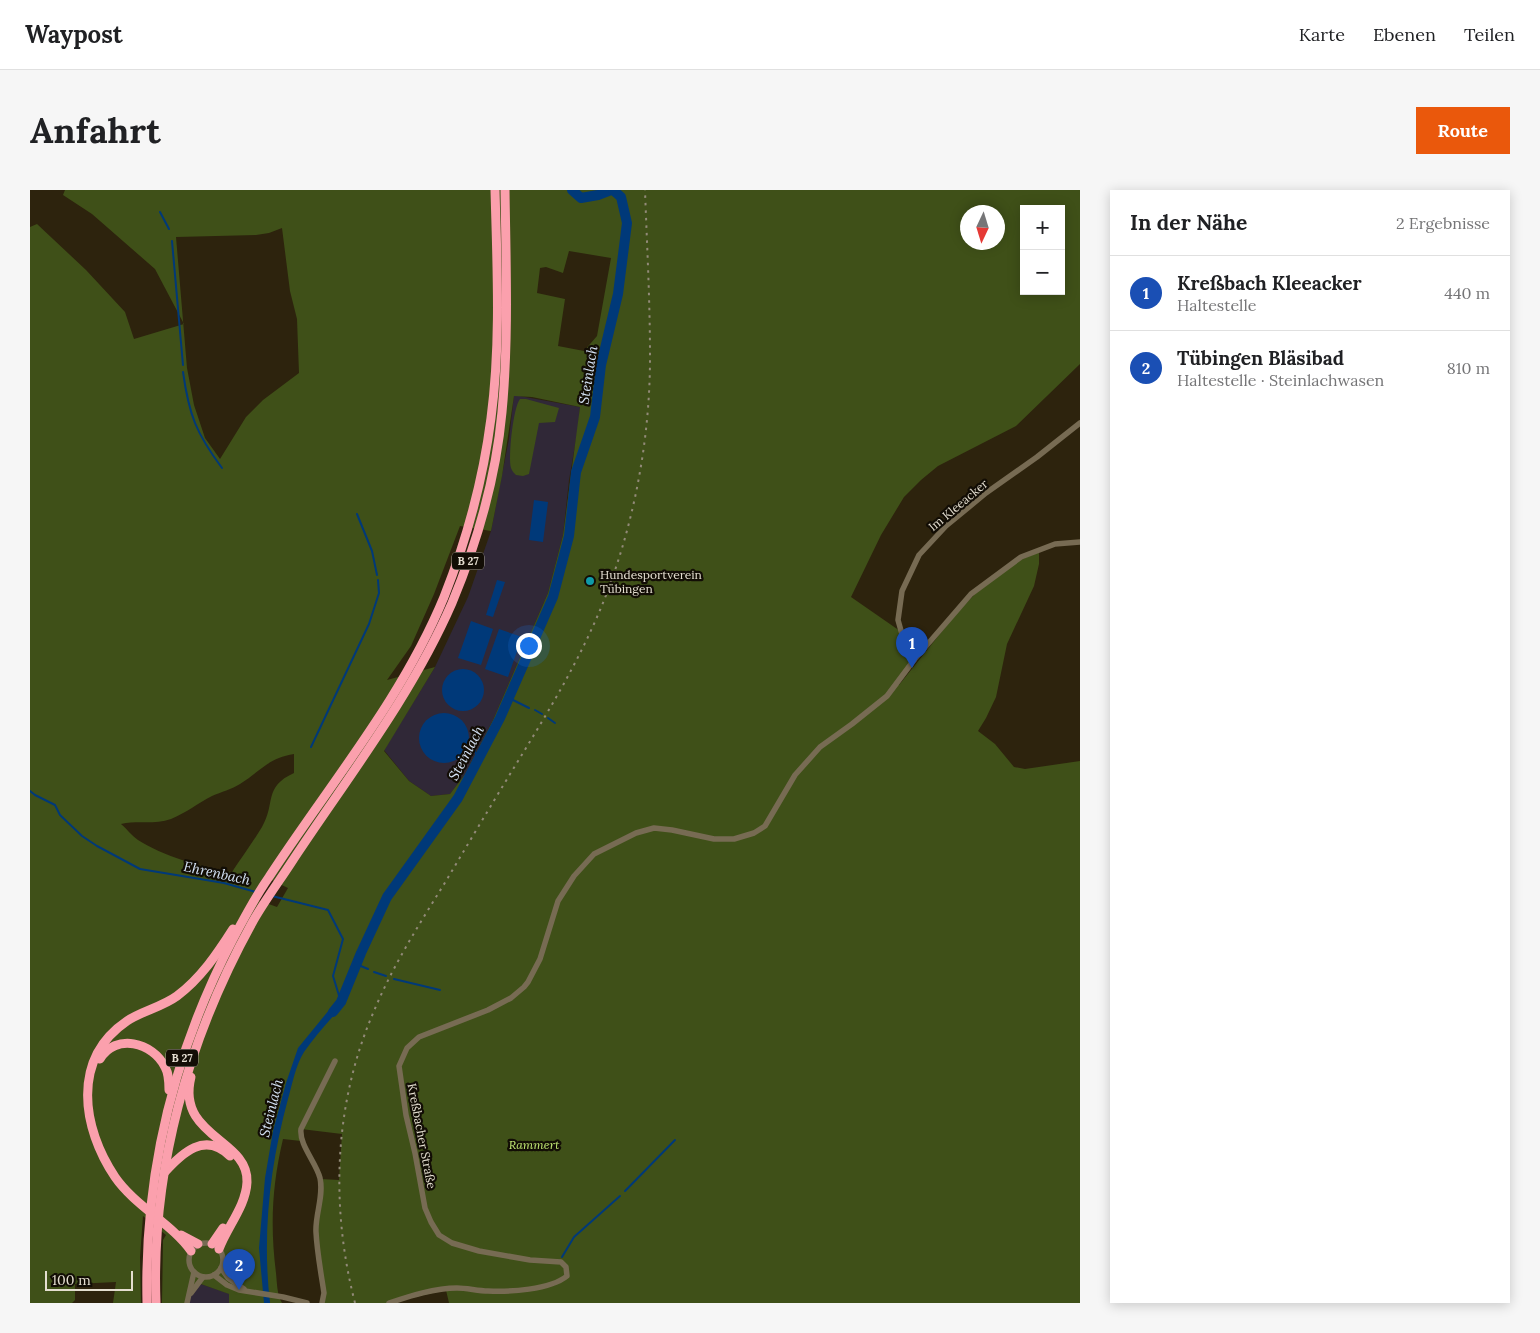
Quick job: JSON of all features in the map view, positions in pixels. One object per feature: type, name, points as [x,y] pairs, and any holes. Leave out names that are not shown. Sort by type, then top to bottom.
[{"type":"highway","name":"B 27","points":[[146,1303],[148,1228],[159,1149],[174,1083],[191,1032],[217,970],[267,878],[398,688],[442,601],[461,552],[476,503],[485,460],[491,416],[497,316],[495,190]]},
{"type":"highway","name":"B 27","points":[[156,1303],[157,1237],[164,1173],[183,1084],[203,1029],[252,923],[406,692],[451,604],[471,554],[485,505],[502,415],[505,368],[505,190]]},
{"type":"highway","points":[[191,1251],[135,1200],[116,1178],[101,1152],[92,1127],[88,1105],[88,1075],[91,1064],[99,1050],[113,1032],[127,1021],[176,996],[197,979],[207,968],[239,918],[253,902]]},
{"type":"highway","points":[[203,1029],[189,1087],[192,1110],[206,1129],[226,1144],[238,1158],[245,1169],[247,1180],[243,1202],[224,1236],[216,1246]]},
{"type":"highway","points":[[159,1149],[160,1125],[169,1090],[169,1078],[165,1066],[158,1056],[138,1044],[125,1043],[113,1046],[103,1053],[96,1065],[91,1094],[92,1114],[104,1152],[118,1174],[136,1194],[181,1235],[198,1244]]},
{"type":"highway","points":[[164,1173],[180,1156],[195,1147],[214,1147],[224,1150],[235,1161],[241,1171],[243,1180],[242,1191],[238,1203],[219,1235],[216,1246]]},
{"type":"street","name":"Im Kleeacker","points":[[914,660],[905,645],[898,620],[902,591],[919,555],[946,526],[1080,423]]},
{"type":"street","name":"Kreßbacher Straße","points":[[389,1303],[420,1294],[456,1288],[488,1291],[530,1288],[555,1283],[567,1276],[566,1267],[562,1262],[530,1260],[480,1251],[452,1243],[439,1235],[430,1222],[425,1208],[406,1115],[399,1066],[407,1048],[419,1037],[488,1010],[511,998],[524,988],[540,959],[558,901],[574,876],[594,854],[630,836],[654,828],[714,839],[734,839],[754,833],[765,826],[795,775],[820,747],[887,696],[914,660],[971,594],[1012,562],[1055,544],[1080,542]]},
{"type":"street","points":[[322,1303],[324,1293],[315,1230],[321,1190],[320,1179],[313,1160],[300,1136],[301,1129],[335,1061]]},
{"type":"street","points":[[205,1243],[216,1246],[223,1257],[221,1268],[214,1275],[203,1277],[194,1272],[189,1262],[191,1251],[198,1244],[205,1243]]},
{"type":"street","points":[[221,1268],[230,1280],[251,1292]]},
{"type":"street","points":[[187,1303],[194,1272]]},
{"type":"street","points":[[214,1275],[233,1288],[307,1303]]},
{"type":"street","points":[[190,1293],[203,1277]]},
{"type":"shaded area","points":[[514,395],[580,407],[563,535],[548,593],[493,720],[465,774],[450,794],[431,796],[409,781],[384,750],[435,667],[468,597],[491,531],[509,439]]},
{"type":"shaded area","points":[[198,1283],[230,1294],[229,1303],[187,1303]]},
{"type":"green space","name":"Rammert","points":[[65,190],[1080,190],[1080,364],[1016,426],[938,466],[904,497],[881,535],[851,597],[900,631],[914,660],[897,684],[899,685],[956,614],[975,594],[1018,561],[1039,552],[1039,564],[1034,586],[1007,644],[996,697],[978,731],[995,744],[1014,767],[1025,769],[1080,761],[1080,1303],[449,1303],[446,1290],[389,1303],[322,1303],[323,1293],[315,1230],[320,1179],[339,1180],[342,1134],[301,1129],[301,1141],[283,1139],[274,1189],[274,1255],[277,1289],[282,1303],[229,1303],[229,1294],[198,1283],[187,1303],[162,1303],[163,1240],[166,1235],[143,1216],[140,1257],[141,1303],[113,1303],[116,1282],[75,1284],[75,1300],[72,1303],[30,1303],[30,227],[37,224],[86,270],[125,312],[134,339],[183,324],[187,368],[194,405],[205,438],[220,459],[246,417],[263,400],[299,373],[297,319],[290,291],[282,228],[256,235],[176,237],[183,322],[155,269],[92,214],[63,195]],"holes":[[[569,251],[611,258],[597,336],[584,351],[558,346],[565,299],[537,293],[540,268],[546,267],[563,273]],[[514,396],[532,397],[580,407],[563,535],[548,593],[493,720],[465,774],[450,794],[431,796],[409,781],[384,751],[435,667],[387,680],[411,646],[434,594],[460,526],[491,531],[502,476]],[[294,754],[294,773],[284,778],[274,790],[262,827],[232,872],[196,865],[159,851],[138,840],[121,824],[159,822],[171,819],[212,796],[237,786],[271,762]],[[267,878],[288,888],[277,907],[252,898]]]},
{"type":"green space","points":[[520,399],[559,408],[555,422],[539,423],[529,474],[523,476],[516,475],[511,468],[510,462],[513,422]]},
{"type":"water","points":[[534,500],[548,502],[543,542],[529,540]]},
{"type":"water","points":[[497,580],[505,582],[493,617],[486,615]]},
{"type":"water","points":[[471,621],[493,629],[481,665],[458,658]]},
{"type":"water","points":[[499,629],[522,637],[508,677],[485,669]]},
{"type":"water","points":[[463,669],[478,675],[484,690],[478,705],[463,711],[448,705],[442,690],[448,675]]},
{"type":"water","points":[[444,713],[462,720],[469,738],[462,756],[444,763],[426,756],[419,738],[426,720]]},
{"type":"water","points":[[338,999],[343,1005],[301,1057],[294,1075],[282,1124],[272,1174],[267,1226],[270,1303],[264,1303],[259,1248],[265,1178],[273,1131],[298,1048]]},
{"type":"waterway","name":"Steinlach","points":[[572,190],[581,198],[611,190]]},
{"type":"waterway","name":"Steinlach","points":[[333,1012],[341,1002],[387,897],[458,798],[500,718],[553,597],[569,536],[576,472],[595,417],[601,365],[618,294],[627,223],[621,197],[613,190]]},
{"type":"waterway","points":[[160,212],[169,229]]},
{"type":"waterway","points":[[172,241],[183,365]]},
{"type":"waterway","points":[[183,372],[188,400],[195,423],[222,468]]},
{"type":"waterway","points":[[357,514],[372,551],[377,575]]},
{"type":"waterway","points":[[311,747],[369,624],[379,593],[378,580]]},
{"type":"waterway","points":[[509,698],[529,708]]},
{"type":"waterway","points":[[535,710],[542,714]]},
{"type":"waterway","points":[[548,718],[555,723]]},
{"type":"waterway","points":[[473,746],[478,759]]},
{"type":"waterway","name":"Ehrenbach","points":[[30,791],[55,805],[60,815],[82,836],[140,869],[224,883],[256,892]]},
{"type":"waterway","name":"Ehrenbach","points":[[272,896],[328,910],[343,939],[333,976],[341,1002]]},
{"type":"waterway","points":[[356,964],[368,969]]},
{"type":"waterway","points":[[374,972],[386,976]]},
{"type":"waterway","points":[[394,979],[440,990]]},
{"type":"waterway","points":[[625,1191],[675,1140]]},
{"type":"waterway","points":[[562,1257],[574,1237],[620,1196]]},
{"type":"railway","points":[[355,1303],[347,1266],[339,1192],[344,1118],[361,1046],[381,994],[398,961],[574,666],[604,601],[621,552],[635,497],[648,413],[650,315],[645,190]]},
{"type":"place","name":"Hundesportverein Tübingen","points":[[590,581]]},
{"type":"place","name":"Kreßbach Kleeacker","points":[[912,668]]},
{"type":"place","name":"Tübingen Bläsibad","points":[[239,1290]]}]
